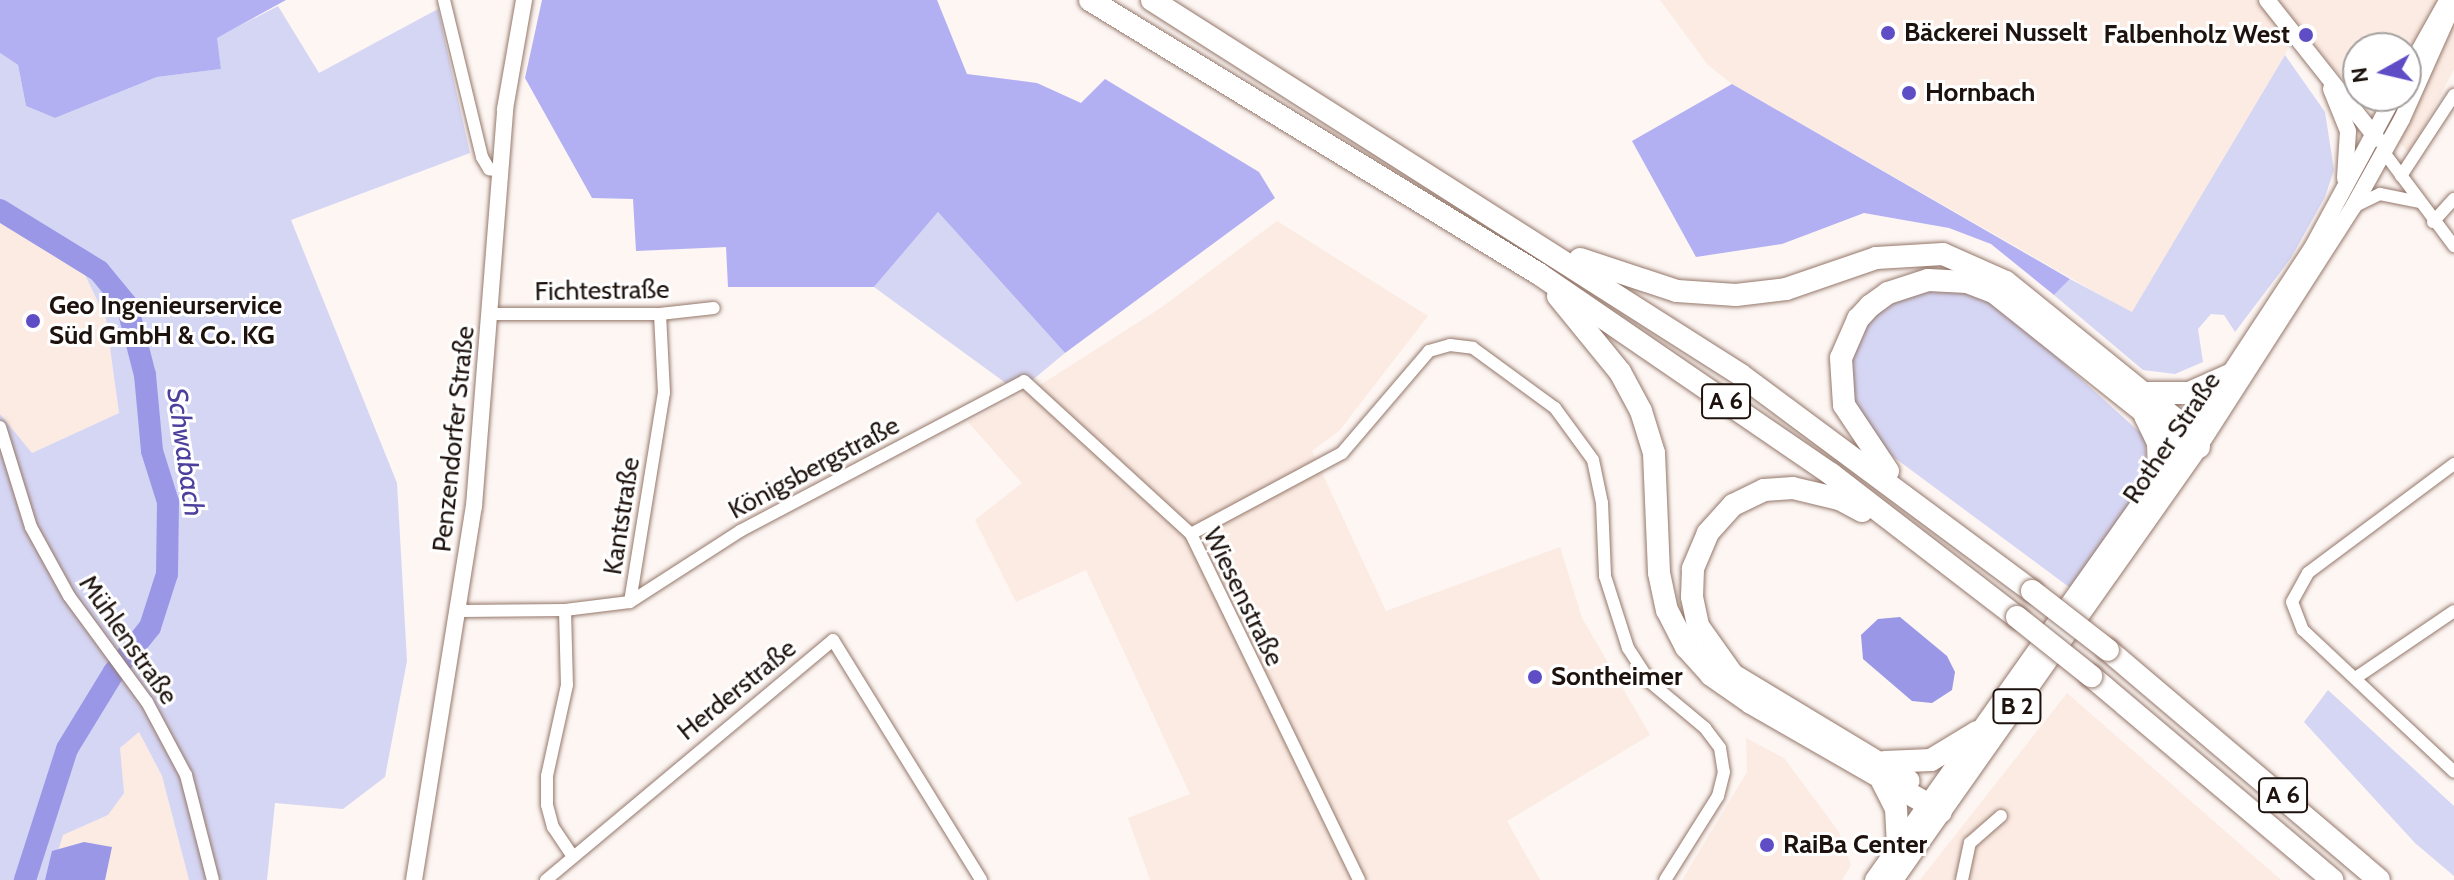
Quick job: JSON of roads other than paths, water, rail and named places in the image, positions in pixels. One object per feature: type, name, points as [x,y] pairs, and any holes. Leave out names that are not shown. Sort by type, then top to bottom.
[{"type":"highway","name":"A 6","points":[[1090,0],[1539,274],[1831,474],[2091,676],[2332,880]]},
{"type":"highway","name":"A 6","points":[[1152,0],[1546,247],[1741,375],[1916,502],[2108,650],[2379,880]]},
{"type":"highway","points":[[1546,247],[1662,287],[1711,295],[1786,289],[1898,254],[1943,254],[2006,282],[2143,404],[2158,443],[2159,477]]},
{"type":"highway","points":[[1539,274],[1620,372],[1641,411],[1654,453],[1659,573],[1667,610],[1686,647],[1711,675],[1751,703],[1882,769],[1931,760],[1977,732]]},
{"type":"highway","points":[[1916,502],[1854,427],[1840,380],[1841,358],[1858,319],[1879,299],[1908,284],[1946,279],[1995,293],[2191,440]]},
{"type":"highway","points":[[2143,404],[2189,393],[2230,375]]},
{"type":"highway","points":[[1908,534],[1839,499],[1793,488],[1764,490],[1733,505],[1708,533],[1693,569],[1698,626],[1733,675],[1882,769],[1932,805]]},
{"type":"highway","points":[[1882,769],[1896,808],[1898,847]]},
{"type":"main road","name":"Penzendorfer Straße","points":[[414,880],[459,611],[491,314],[499,171],[524,0]]},
{"type":"main road","points":[[2267,0],[2374,132],[2383,151]]},
{"type":"main road","points":[[2422,46],[2448,0]]},
{"type":"main road","name":"Rother Straße","points":[[1874,880],[1932,805],[2353,207],[2441,42],[2454,3]]},
{"type":"main road","points":[[2319,64],[2348,131],[2344,188]]},
{"type":"main road","name":"Rother Straße","points":[[1894,880],[1932,805],[1977,732],[2159,477],[2191,440],[2344,188],[2385,112]]},
{"type":"street","points":[[444,0],[482,157],[489,169],[499,171]]},
{"type":"street","points":[[2401,176],[2454,95]]},
{"type":"street","points":[[2383,151],[2433,222],[2454,246]]},
{"type":"street","points":[[2353,207],[2380,194],[2420,202]]},
{"type":"street","points":[[2433,222],[2454,199]]},
{"type":"street","name":"Fichtestraße","points":[[491,314],[660,314],[714,308]]},
{"type":"street","name":"Kantstraße","points":[[459,611],[565,610],[630,602],[664,393],[660,314]]},
{"type":"street","points":[[1191,534],[1342,453],[1429,351],[1450,345],[1473,348],[1555,408],[1593,460],[1602,503],[1605,576],[1628,648],[1650,682],[1705,728],[1720,748],[1724,772],[1718,796],[1665,880]]},
{"type":"street","name":"Königsbergstraße","points":[[630,602],[740,531],[1024,381]]},
{"type":"street","name":"Wiesenstraße","points":[[1024,381],[1191,534],[1359,880]]},
{"type":"street","name":"Mühlenstraße","points":[[0,427],[31,527],[69,596],[133,683],[186,775],[213,880]]},
{"type":"street","points":[[2454,464],[2308,573],[2292,602],[2303,630],[2357,677],[2454,772]]},
{"type":"street","points":[[565,610],[567,685],[547,776],[547,805],[553,827],[571,854]]},
{"type":"street","points":[[2357,677],[2454,611]]},
{"type":"street","name":"Herderstraße","points":[[546,880],[571,854],[833,640],[981,880]]},
{"type":"street","points":[[1962,880],[1970,843],[2001,816]]},
{"type":"waterway","name":"Schwabach","points":[[0,210],[99,271],[127,305],[145,375],[152,451],[168,502],[167,574],[150,627],[114,672],[67,749],[25,880]]},
{"type":"place","name":"Bäckerei Nusselt","points":[[1888,33]]},
{"type":"place","name":"Falbenholz West","points":[[2306,35]]},
{"type":"place","name":"Hornbach","points":[[1909,93]]},
{"type":"place","name":"Geo Ingenieurservice Süd GmbH & Co. KG","points":[[33,321]]},
{"type":"place","name":"Sontheimer","points":[[1535,677]]},
{"type":"place","name":"RaiBa Center","points":[[1767,845]]}]
